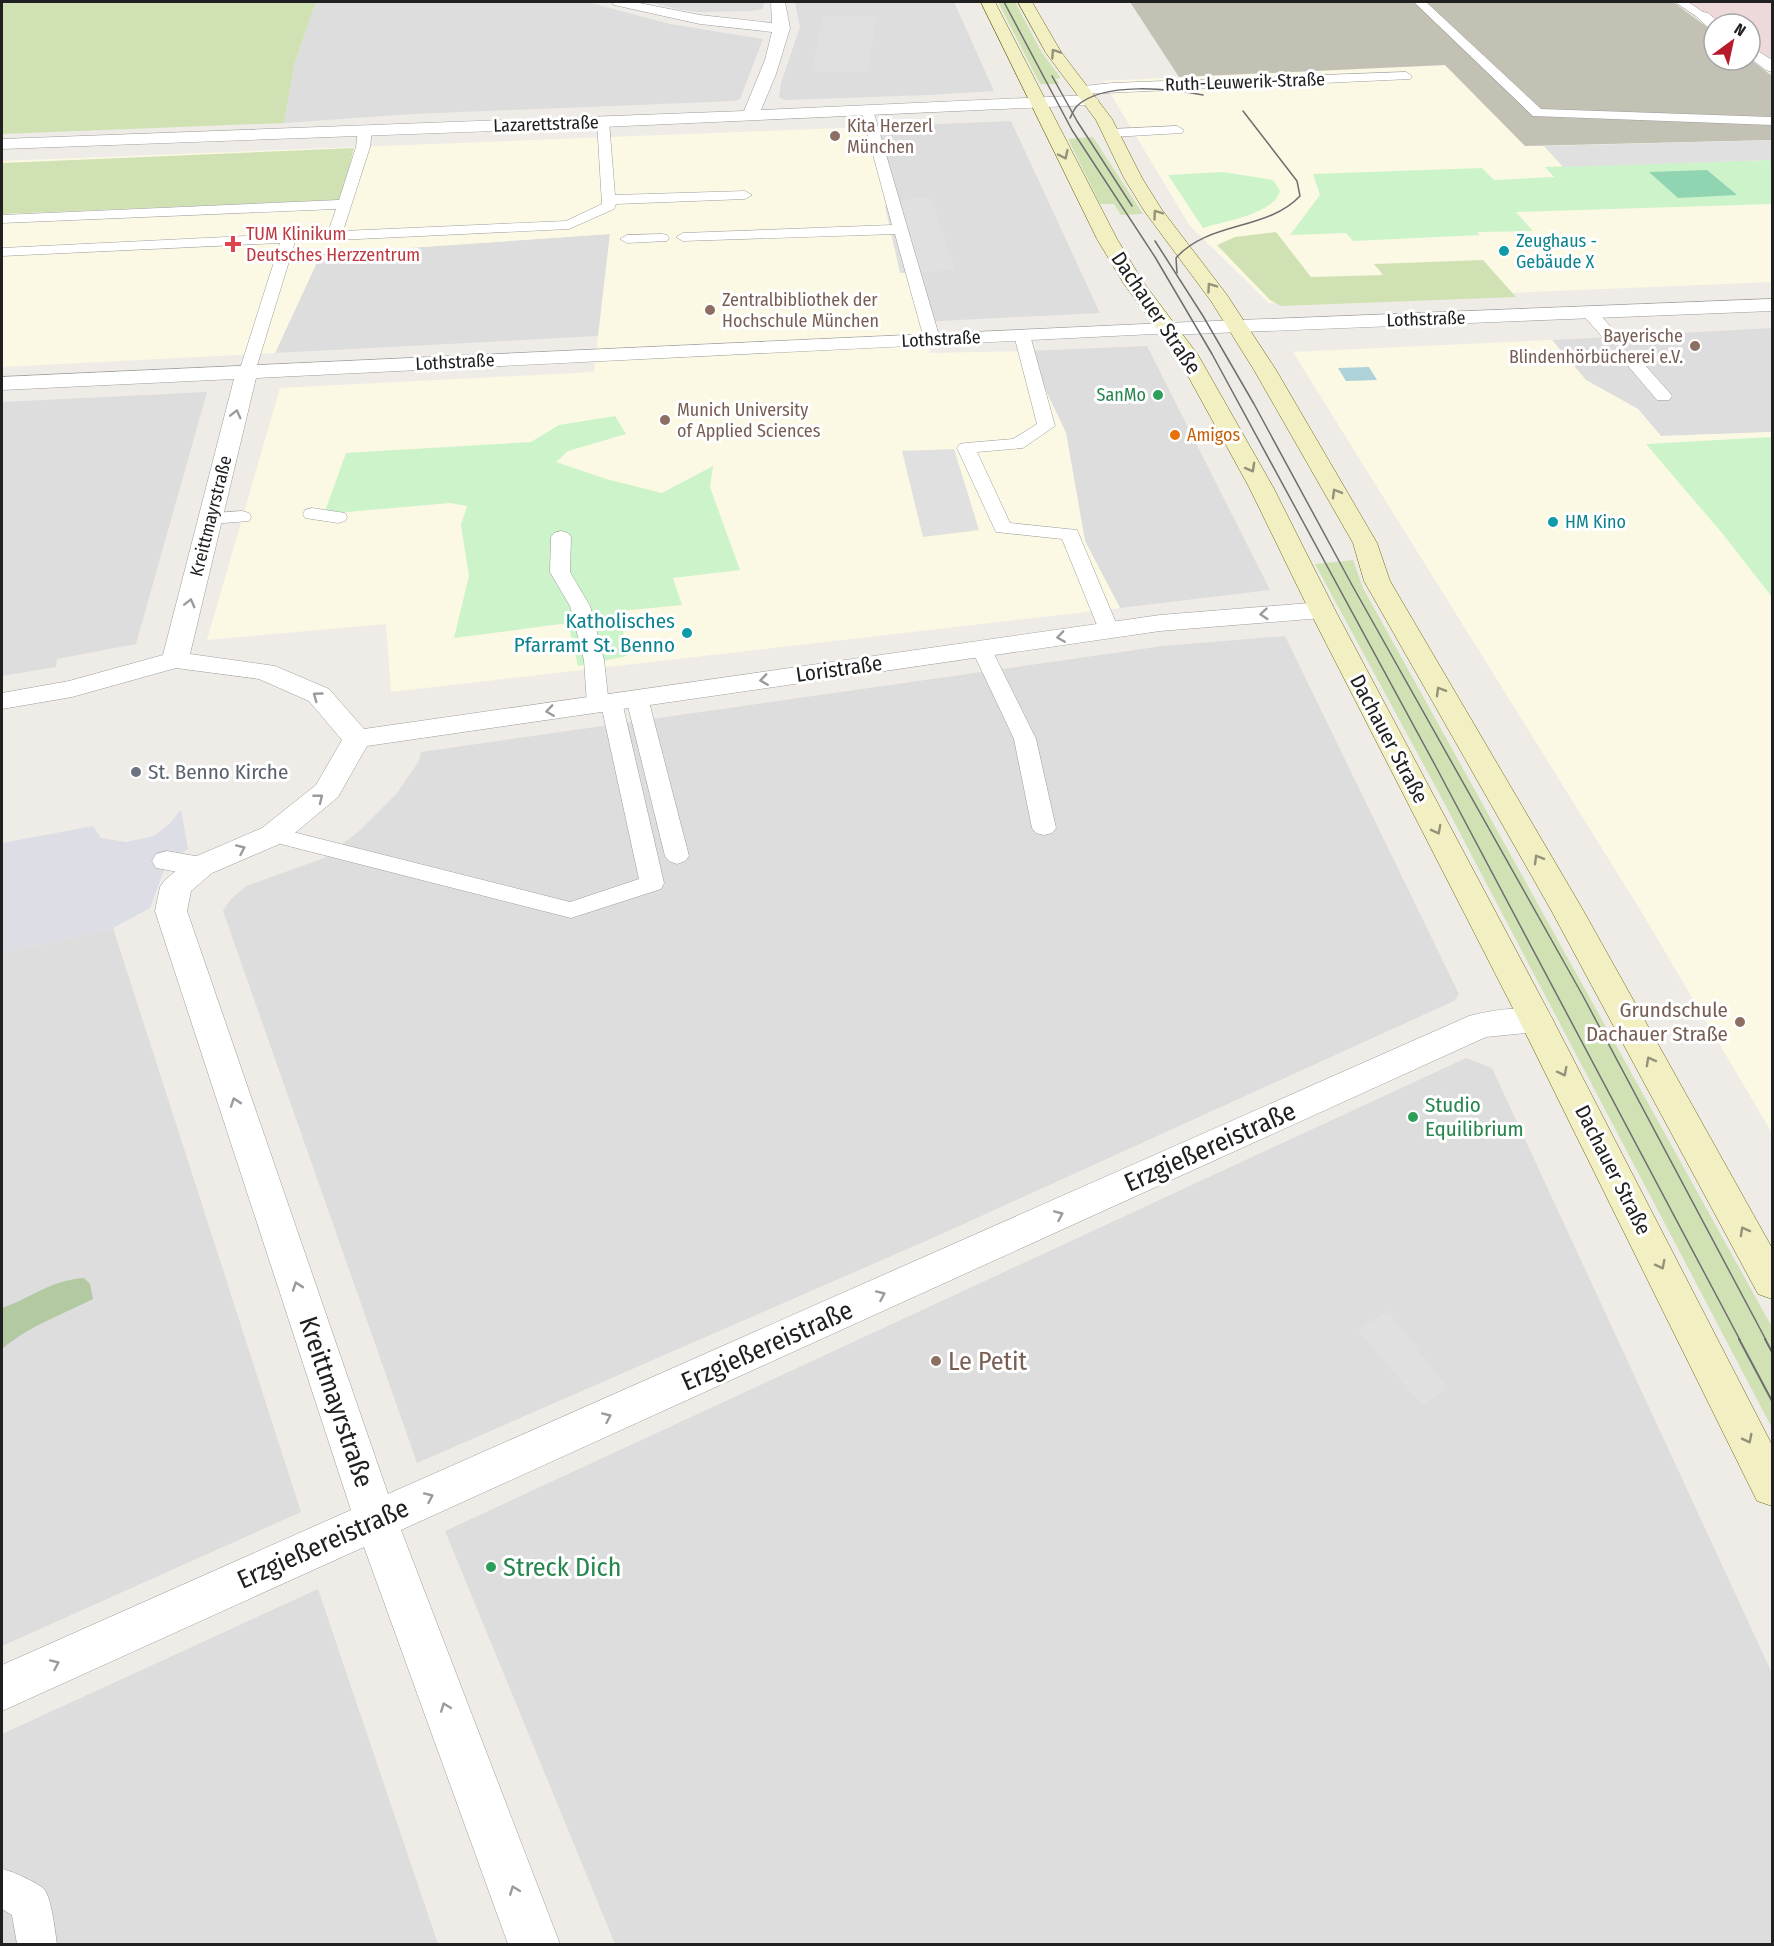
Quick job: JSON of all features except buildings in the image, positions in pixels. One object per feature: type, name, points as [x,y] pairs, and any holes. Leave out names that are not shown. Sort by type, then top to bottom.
[{"type":"main road","name":"Dachauer Straße","points":[[988,2],[1080,189],[1107,238],[1134,284],[1187,355],[1262,487],[1322,610],[1536,1020],[1773,1487]]},
{"type":"main road","points":[[1025,2],[1054,53],[1087,95],[1112,133],[1133,178],[1154,212],[1199,268],[1238,327],[1365,543],[1377,581],[1568,910],[1773,1283]]},
{"type":"street","points":[[620,2],[674,16],[728,24],[782,28]]},
{"type":"street","points":[[750,115],[782,28],[778,2]]},
{"type":"street","name":"Lazarettstraße","points":[[2,144],[603,122],[1038,102],[1087,95]]},
{"type":"street","name":"Lothstraße","points":[[2,383],[1022,335],[1773,305]]},
{"type":"street","name":"Kreittmayrstraße","points":[[175,660],[247,372]]},
{"type":"street","name":"Loristraße","points":[[357,739],[1160,623],[1322,610]]},
{"type":"street","points":[[2,701],[72,688],[175,660],[265,672],[319,694],[357,739],[328,791],[273,835]]},
{"type":"street","name":"Kreittmayrstraße","points":[[273,835],[173,887],[376,1521],[534,1944]]},
{"type":"street","name":"Erzgießereistraße","points":[[2,1688],[1481,1025],[1536,1020]]},
{"type":"lane","points":[[1420,2],[1538,113],[1773,121]]},
{"type":"lane","points":[[1681,2],[1702,17]]},
{"type":"lane","name":"Ruth-Leuwerik-Straße","points":[[1087,95],[1112,87],[1406,76]]},
{"type":"lane","points":[[867,110],[932,339]]},
{"type":"lane","points":[[2,252],[569,225],[609,206],[603,122]]},
{"type":"lane","points":[[334,236],[364,145],[365,130]]},
{"type":"lane","points":[[1112,133],[1177,130]]},
{"type":"lane","points":[[608,200],[745,195]]},
{"type":"lane","points":[[2,219],[344,204]]},
{"type":"lane","points":[[683,237],[901,229]]},
{"type":"lane","points":[[247,372],[289,238]]},
{"type":"lane","points":[[627,239],[662,238]]},
{"type":"lane","points":[[1589,312],[1611,336]]},
{"type":"lane","points":[[1022,335],[1046,426],[1017,444],[966,448],[1003,528],[1070,534],[1109,630]]},
{"type":"lane","points":[[1629,357],[1663,396]]},
{"type":"lane","points":[[312,514],[338,517]]},
{"type":"lane","points":[[210,518],[242,517]]},
{"type":"lane","points":[[561,537],[560,572],[580,606],[594,660],[615,701],[677,856]]},
{"type":"lane","points":[[981,648],[1025,739],[1044,828]]},
{"type":"lane","points":[[273,835],[571,910],[652,883],[615,701]]},
{"type":"lane","points":[[2,1885],[30,1903],[37,1944]]},
{"type":"shaded area","points":[[316,2],[587,2],[670,24],[763,39],[740,99],[735,101],[412,114],[284,123],[295,62]]},
{"type":"shaded area","points":[[650,2],[764,2],[763,9],[750,11],[698,12]]},
{"type":"shaded area","points":[[795,2],[954,2],[994,91],[787,100],[779,98],[781,83],[800,27]]},
{"type":"shaded area","points":[[1130,2],[1673,2],[1702,23],[1702,72],[1762,72],[1762,68],[1772,76],[1772,140],[1525,146],[1445,65],[1179,77]]},
{"type":"shaded area","points":[[1681,2],[1772,2],[1772,73],[1762,65],[1762,12],[1702,12],[1702,18]]},
{"type":"shaded area","points":[[823,16],[877,17],[867,72],[812,71]]},
{"type":"shaded area","points":[[1445,65],[1525,146],[1772,140],[1772,282],[1269,303],[1190,226],[1103,81]]},
{"type":"shaded area","points":[[1011,121],[1100,313],[921,322],[867,127]]},
{"type":"shaded area","name":"Munich University of Applied Sciences","points":[[867,127],[930,353],[1027,351],[1066,433],[1085,541],[1120,608],[391,692],[386,624],[207,640],[280,388],[594,372],[610,234],[321,254],[275,353],[2,367],[2,161]]},
{"type":"shaded area","points":[[1772,140],[1772,160],[1563,167],[1544,146]]},
{"type":"shaded area","points":[[915,198],[931,198],[955,270],[900,273],[885,206]]},
{"type":"shaded area","points":[[610,234],[598,336],[275,353],[320,254]]},
{"type":"shaded area","points":[[1772,328],[1772,432],[1661,436],[1638,409],[1586,380],[1552,340]]},
{"type":"shaded area","points":[[1552,340],[1586,380],[1638,409],[1661,436],[1772,432],[1772,1133],[1641,911],[1293,352]]},
{"type":"shaded area","points":[[1147,346],[1270,590],[1120,608],[1085,541],[1066,433],[1027,351]]},
{"type":"shaded area","points":[[207,392],[136,644],[57,659],[56,667],[2,676],[2,402]]},
{"type":"shaded area","points":[[954,449],[979,530],[923,537],[902,451]]},
{"type":"shaded area","points":[[1285,636],[1459,994],[1454,1001],[944,1233],[417,1463],[223,911],[231,899],[246,886],[324,858],[358,832],[397,793],[419,761],[421,752],[1163,646]]},
{"type":"shaded area","points":[[181,810],[188,849],[167,862],[150,908],[113,928],[3,953],[2,843],[93,826],[101,838],[126,842],[154,836]]},
{"type":"shaded area","points":[[113,928],[301,1512],[2,1646],[2,940],[3,953]]},
{"type":"shaded area","points":[[1466,1058],[1492,1068],[1772,1673],[1772,1944],[615,1944],[445,1531]]},
{"type":"shaded area","points":[[1388,1311],[1448,1388],[1422,1405],[1357,1330]]},
{"type":"shaded area","points":[[318,1589],[438,1944],[2,1944],[2,1734]]},
{"type":"green space","points":[[2,2],[316,2],[295,62],[284,123],[2,134]]},
{"type":"green space","points":[[998,2],[1015,2],[1042,53],[1061,78],[1056,79],[1059,84],[1040,84]]},
{"type":"green space","points":[[1093,137],[1143,214],[1121,215],[1114,204],[1100,204],[1068,139]]},
{"type":"green space","points":[[354,148],[341,200],[2,214],[2,163]]},
{"type":"green space","points":[[1772,160],[1772,204],[1516,212],[1533,231],[1477,232],[1480,235],[1353,241],[1346,233],[1290,235],[1320,195],[1313,174],[1482,168],[1494,180],[1554,177],[1545,167]]},
{"type":"green space","points":[[1707,170],[1737,195],[1678,198],[1649,172]]},
{"type":"green space","points":[[1223,172],[1273,180],[1280,191],[1276,199],[1259,211],[1203,228],[1168,175]]},
{"type":"green space","points":[[1276,232],[1311,277],[1383,275],[1374,264],[1483,260],[1516,297],[1281,306],[1270,300],[1217,245],[1235,237]]},
{"type":"green space","points":[[615,416],[626,434],[568,451],[556,462],[606,479],[662,493],[713,466],[710,487],[740,570],[673,578],[682,605],[620,611],[627,656],[578,666],[568,623],[454,638],[469,576],[461,525],[467,506],[450,503],[324,514],[346,453],[531,442],[559,425]]},
{"type":"green space","points":[[1772,437],[1772,597],[1722,533],[1646,444]]},
{"type":"green space","points":[[1353,560],[1363,588],[1772,1327],[1772,1428],[1440,795],[1315,564]]},
{"type":"green space","points":[[84,1278],[90,1284],[93,1299],[34,1327],[2,1349],[2,1308],[61,1282]]},
{"type":"water","points":[[1369,367],[1377,380],[1346,381],[1338,368]]},
{"type":"tram line","points":[[1004,2],[1072,130],[1155,257],[1212,354],[1435,765],[1740,1340]]},
{"type":"tram line","points":[[1052,76],[1073,113]]},
{"type":"tram line","points":[[1073,113],[1077,106],[1089,98],[1120,90],[1156,89],[1203,95]]},
{"type":"tram line","points":[[1177,273],[1176,258],[1189,246],[1221,231],[1271,215],[1287,207],[1300,196],[1297,181],[1243,111]]},
{"type":"tram line","points":[[1070,118],[1073,113]]},
{"type":"tram line","points":[[1073,113],[1132,206]]},
{"type":"tram line","points":[[1155,241],[1203,316],[1254,404],[1352,585],[1583,996],[1766,1340]]},
{"type":"tram line","points":[[1739,1339],[1772,1401]]},
{"type":"tram line","points":[[1765,1339],[1772,1352]]},
{"type":"place","name":"Kita Herzerl München","points":[[835,136]]},
{"type":"place","name":"TUM Klinikum Deutsches Herzzentrum","points":[[233,244]]},
{"type":"place","name":"Zeughaus - Gebäude X","points":[[1504,251]]},
{"type":"place","name":"Zentralbibliothek der Hochschule München","points":[[710,310]]},
{"type":"place","name":"Bayerische Blindenhörbücherei e.V.","points":[[1695,346]]},
{"type":"place","name":"SanMo","points":[[1158,395]]},
{"type":"place","name":"Munich University of Applied Sciences","points":[[665,420]]},
{"type":"place","name":"Amigos","points":[[1175,435]]},
{"type":"place","name":"HM Kino","points":[[1553,522]]},
{"type":"place","name":"Katholisches Pfarramt St. Benno","points":[[687,633]]},
{"type":"place","name":"St. Benno Kirche","points":[[136,772]]},
{"type":"place","name":"Grundschule Dachauer Straße","points":[[1740,1022]]},
{"type":"place","name":"Studio Equilibrium","points":[[1413,1117]]},
{"type":"place","name":"Le Petit","points":[[936,1361]]},
{"type":"place","name":"Streck Dich","points":[[491,1567]]}]
